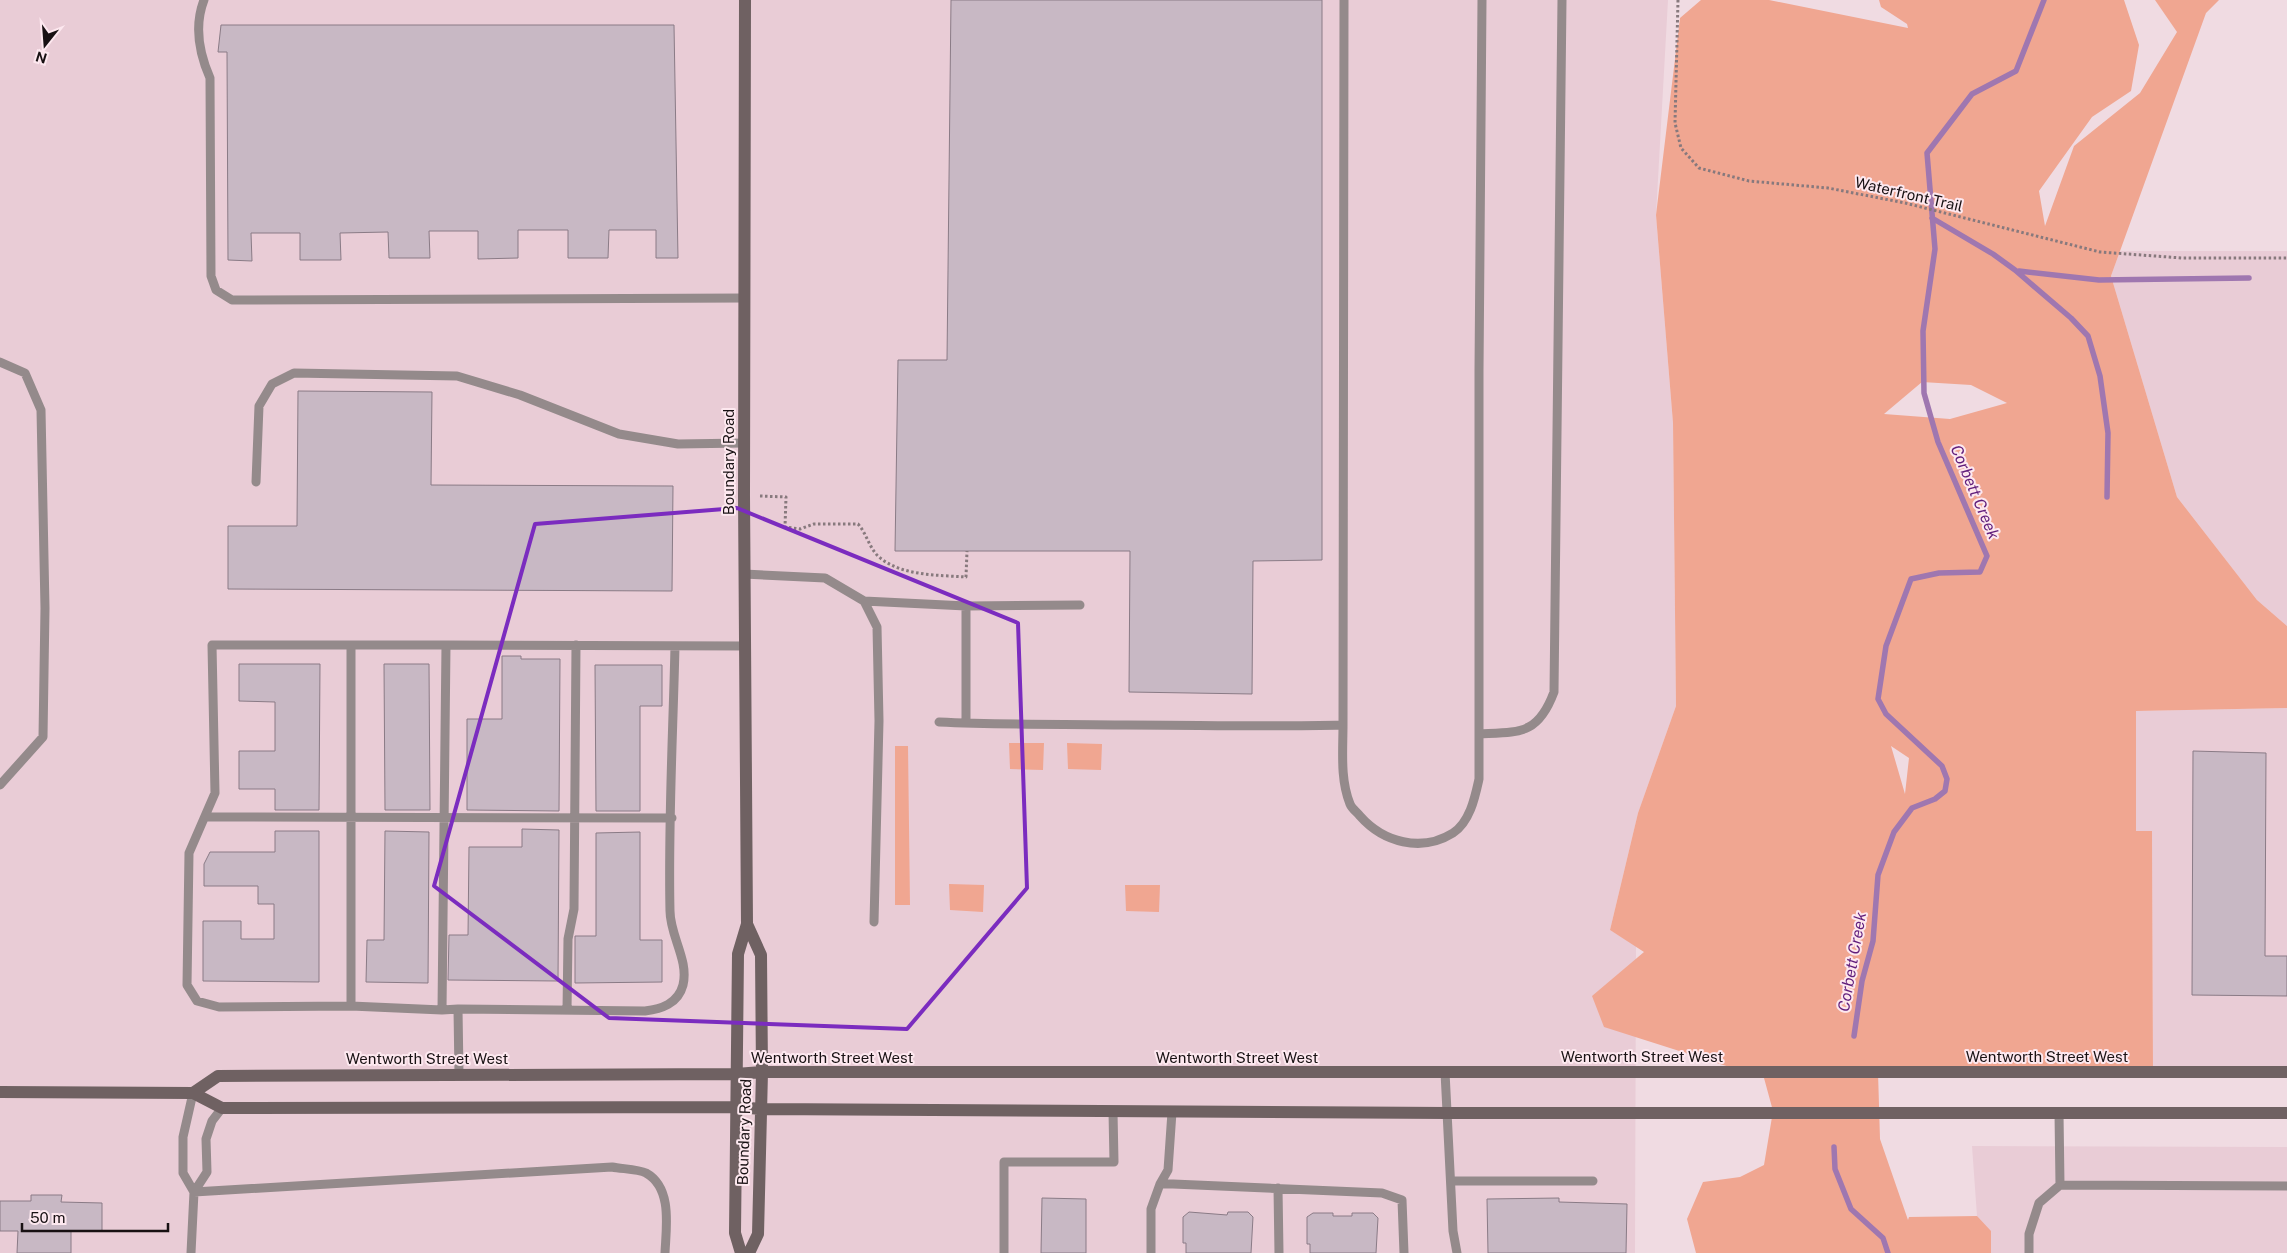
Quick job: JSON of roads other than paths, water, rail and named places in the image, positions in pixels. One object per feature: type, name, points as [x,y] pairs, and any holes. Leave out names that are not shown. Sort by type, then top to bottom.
[{"type":"main road","name":"Boundary Road","points":[[741,1253],[735,1233],[738,1106],[736,1074],[738,954],[747,924],[744,574],[745,0]]},
{"type":"main road","name":"Boundary Road","points":[[747,924],[761,955],[762,1072],[758,1234],[749,1253]]},
{"type":"main road","name":"Wentworth Street West","points":[[193,1093],[218,1076],[736,1074],[762,1072],[2287,1072]]},
{"type":"main road","points":[[0,1092],[193,1093],[222,1108],[738,1106],[761,1109],[1113,1112],[2287,1113]]},
{"type":"lane","points":[[204,0],[199,12],[199,54],[210,78],[211,276],[216,290],[232,300],[745,298]]},
{"type":"lane","points":[[1344,0],[1343,776],[1351,806],[1371,828],[1401,843],[1426,843],[1454,832],[1472,810],[1479,779],[1479,370],[1482,0]]},
{"type":"lane","points":[[1479,734],[1511,732],[1531,728],[1547,710],[1554,692],[1562,0]]},
{"type":"lane","points":[[0,362],[25,373],[41,410],[45,608],[43,737],[0,785]]},
{"type":"lane","points":[[256,482],[259,406],[272,384],[294,373],[457,376],[520,395],[619,434],[678,444],[744,443]]},
{"type":"lane","points":[[744,574],[825,578],[864,601],[966,606],[1080,605]]},
{"type":"lane","points":[[864,601],[877,627],[879,721],[874,922]]},
{"type":"lane","points":[[966,606],[966,723]]},
{"type":"lane","points":[[674,646],[670,914],[684,970],[680,993],[673,1002],[660,1009],[645,1011],[442,1010],[351,1006],[218,1006],[197,1000],[187,985],[189,853],[215,793],[212,646],[446,645],[745,646]]},
{"type":"lane","points":[[442,1010],[446,645]]},
{"type":"lane","points":[[568,1010],[568,939],[574,909],[576,645]]},
{"type":"lane","points":[[351,1006],[352,646]]},
{"type":"lane","points":[[940,722],[1236,727],[1343,725]]},
{"type":"lane","points":[[204,817],[672,818]]},
{"type":"lane","points":[[458,1009],[460,1074]]},
{"type":"lane","points":[[1445,1072],[1452,1181],[1453,1231],[1457,1253]]},
{"type":"lane","points":[[193,1093],[183,1137],[183,1173],[194,1192]]},
{"type":"lane","points":[[191,1253],[194,1192],[207,1172],[206,1139],[212,1121],[222,1108]]},
{"type":"lane","points":[[1004,1253],[1004,1162],[1114,1162],[1113,1112]]},
{"type":"lane","points":[[1151,1253],[1151,1209],[1160,1184],[1168,1170],[1172,1112]]},
{"type":"lane","points":[[2059,1113],[2060,1185]]},
{"type":"lane","points":[[194,1192],[612,1167],[646,1173],[661,1189],[666,1212],[665,1253]]},
{"type":"lane","points":[[1452,1181],[1593,1181]]},
{"type":"lane","points":[[1160,1184],[1382,1193],[1402,1200],[1404,1253]]},
{"type":"lane","points":[[2029,1253],[2030,1234],[2039,1203],[2060,1185],[2287,1186]]},
{"type":"lane","points":[[1278,1188],[1279,1253]]},
{"type":"waterway","name":"Corbett Creek","points":[[1854,1036],[1862,981],[1873,941],[1878,875],[1894,832],[1912,808],[1935,799],[1945,791],[1947,779],[1942,766],[1886,714],[1878,699],[1886,646],[1911,579],[1939,573],[1980,572],[1987,556],[1938,442],[1924,393],[1923,331],[1935,249],[1927,153],[1972,94],[2016,71],[2044,0]]},
{"type":"waterway","points":[[1932,218],[1993,254],[2015,270],[2071,318],[2088,336],[2100,376],[2108,433],[2107,497]]},
{"type":"waterway","points":[[2019,271],[2099,280],[2249,278]]},
{"type":"waterway","name":"Corbett Creek","points":[[1834,1147],[1835,1169],[1851,1209],[1883,1238],[1888,1253]]}]
